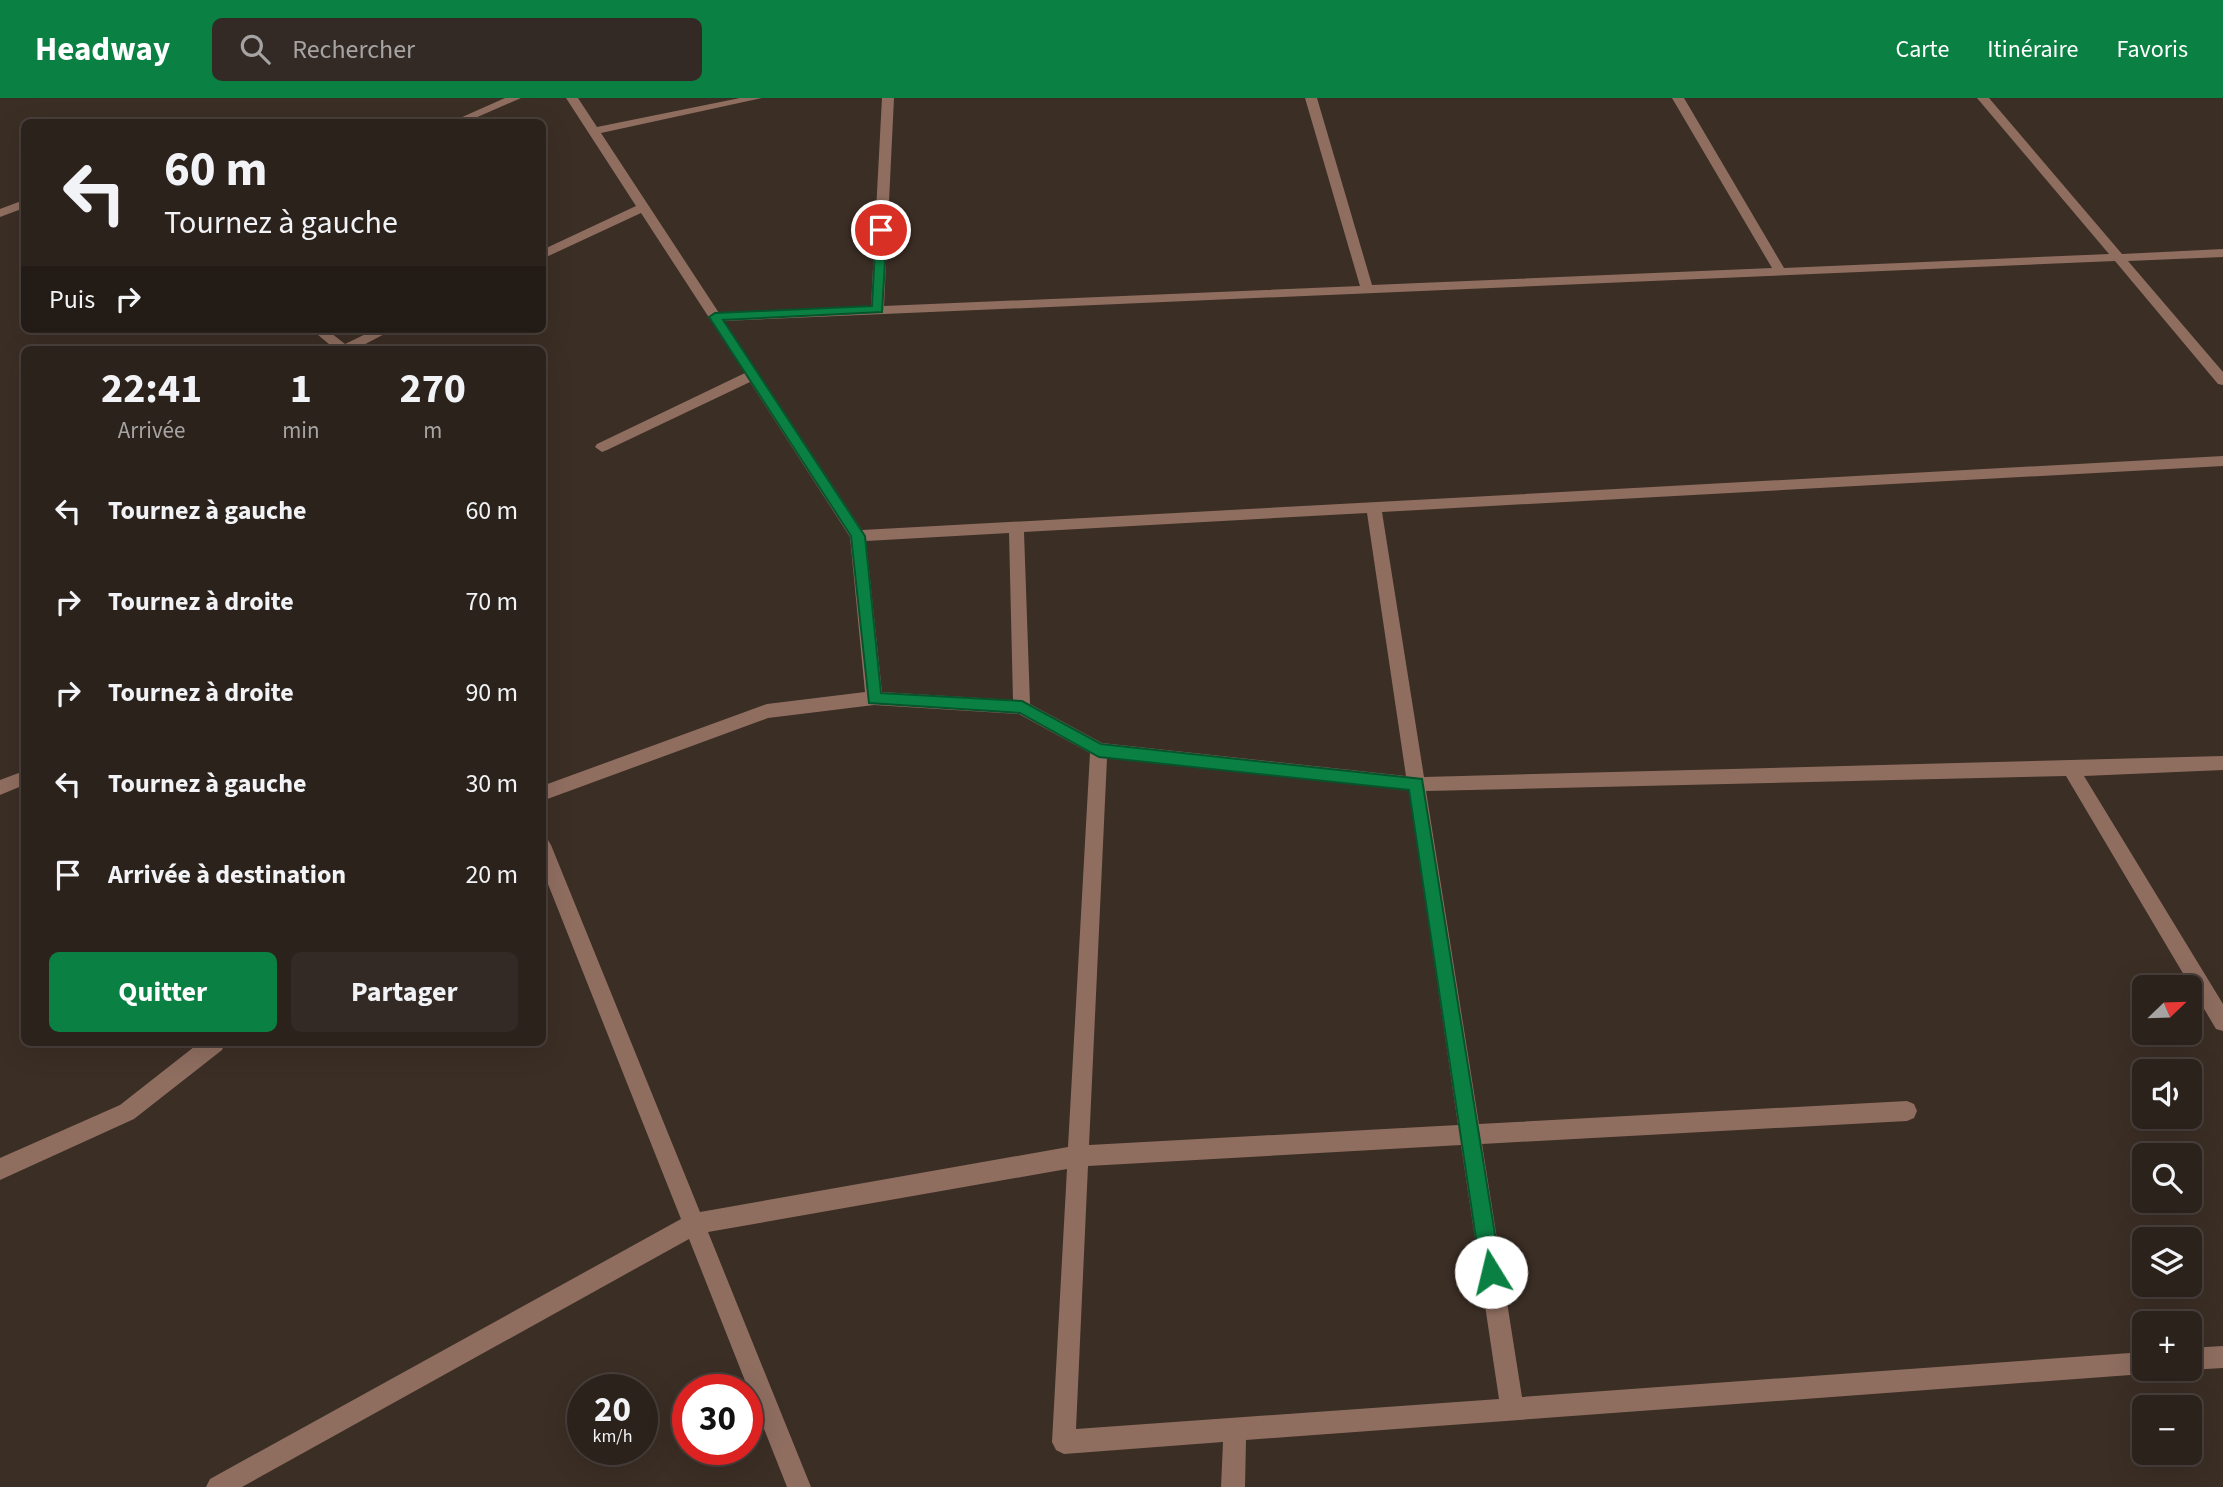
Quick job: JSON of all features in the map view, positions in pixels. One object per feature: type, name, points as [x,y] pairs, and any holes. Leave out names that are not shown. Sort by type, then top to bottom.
[{"type":"street","points":[[464,119],[515,98]]},
{"type":"street","points":[[572,98],[858,536],[874,698]]},
{"type":"street","points":[[594,131],[756,98]]},
{"type":"street","points":[[877,310],[888,98]]},
{"type":"street","points":[[1311,98],[1367,289]]},
{"type":"street","points":[[1678,98],[1780,271]]},
{"type":"street","points":[[1983,98],[2223,381]]},
{"type":"street","points":[[0,213],[21,205]]},
{"type":"street","points":[[546,253],[643,206]]},
{"type":"street","points":[[715,317],[2223,253]]},
{"type":"street","points":[[323,333],[340,346]]},
{"type":"street","points":[[353,346],[379,333]]},
{"type":"street","points":[[601,447],[752,375]]},
{"type":"street","points":[[858,536],[2223,461]]},
{"type":"street","points":[[1374,508],[1512,1409]]},
{"type":"street","points":[[1016,527],[1022,707]]},
{"type":"street","points":[[546,793],[767,711],[874,698],[1022,707],[1099,750],[1416,784],[2223,763]]},
{"type":"street","points":[[1099,750],[1065,1442],[2132,1364]]},
{"type":"street","points":[[2071,769],[2223,1022]]},
{"type":"street","points":[[0,788],[21,779]]},
{"type":"street","points":[[546,855],[799,1487]]},
{"type":"street","points":[[0,1169],[127,1112],[211,1046]]},
{"type":"street","points":[[218,1487],[694,1224],[1079,1156],[1907,1111]]},
{"type":"street","points":[[2202,1359],[2223,1357]]},
{"type":"street","points":[[1233,1487],[1235,1430]]},
{"type":"route","points":[[881,230],[877,310],[715,317],[858,536],[874,698],[1022,707],[1099,750],[1416,784],[1491,1272]]}]
